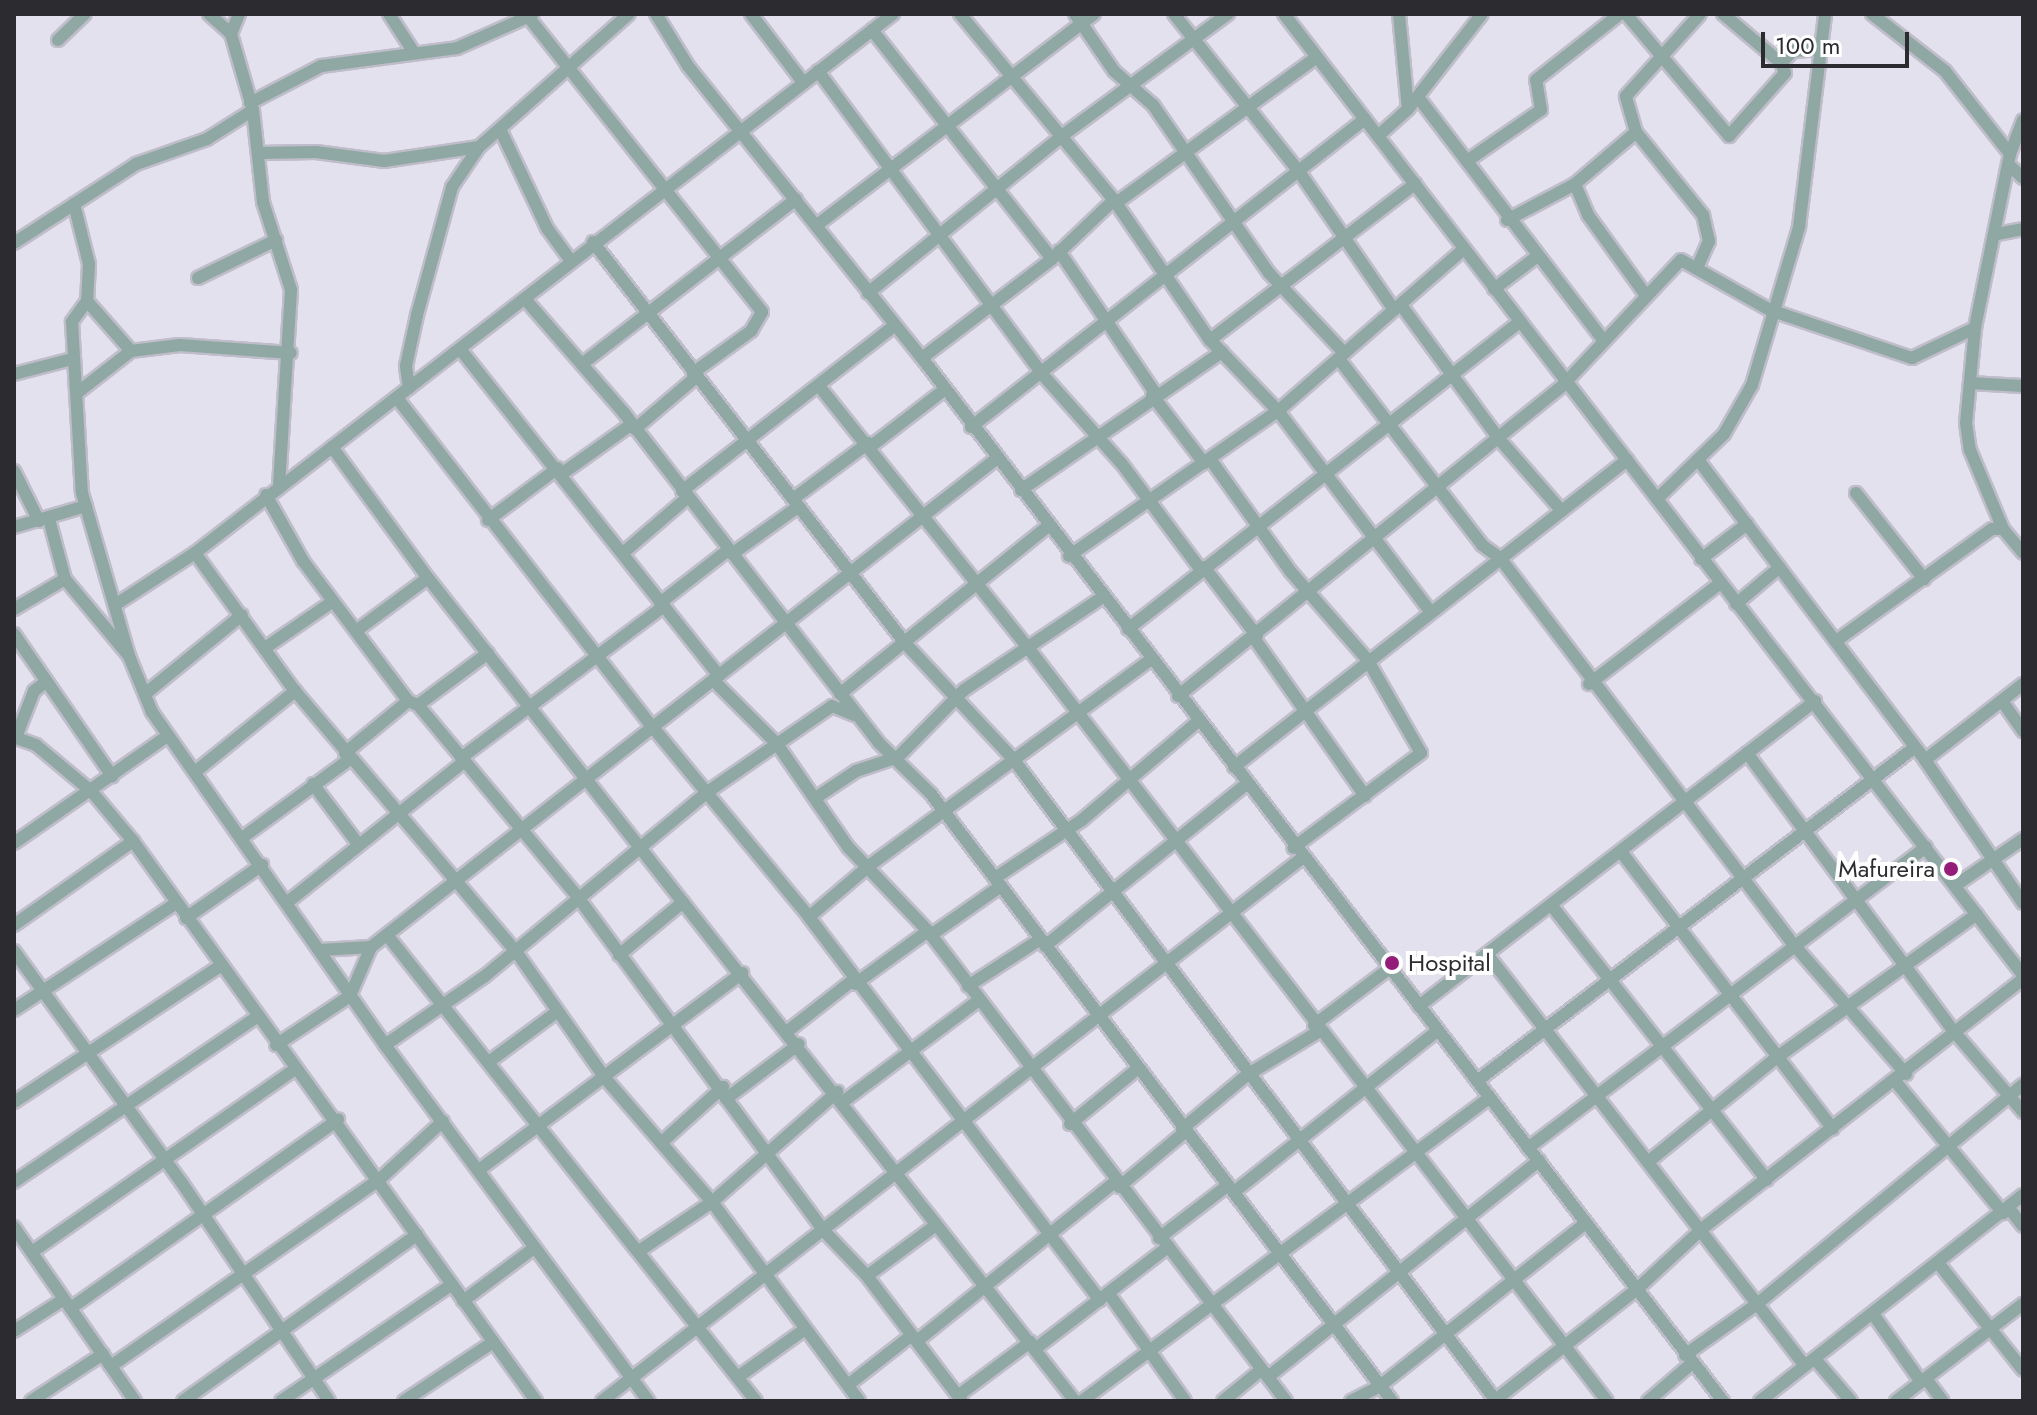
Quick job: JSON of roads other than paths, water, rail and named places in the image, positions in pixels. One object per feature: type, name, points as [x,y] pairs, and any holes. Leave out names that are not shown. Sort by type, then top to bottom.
[{"type":"street","points":[[58,40],[85,14]]},
{"type":"street","points":[[209,14],[231,34],[252,106],[263,202],[291,290],[291,353],[279,485]]},
{"type":"street","points":[[231,34],[239,14]]},
{"type":"street","points":[[389,14],[413,51]]},
{"type":"street","points":[[409,388],[406,366],[445,208],[479,147],[629,14]]},
{"type":"street","points":[[656,14],[688,66],[741,128],[922,358],[971,427],[1293,848],[1390,968],[1539,1161],[1583,1225],[1723,1401]]},
{"type":"street","points":[[751,14],[803,82]]},
{"type":"street","points":[[871,14],[875,28],[942,127],[1056,255],[1107,323],[1154,394],[1367,659],[1421,753],[1293,848]]},
{"type":"street","points":[[118,603],[195,553],[266,495],[525,299],[664,186],[893,14]]},
{"type":"street","points":[[960,14],[1063,135],[1115,202],[1163,276],[1210,340],[1278,411],[1430,611]]},
{"type":"street","points":[[817,225],[1078,18],[1094,14]]},
{"type":"street","points":[[1174,14],[1300,173],[1344,241],[1499,439],[1560,509]]},
{"type":"street","points":[[868,293],[940,238],[1063,135],[1197,40],[1228,14]]},
{"type":"street","points":[[593,242],[905,643],[1014,760],[1063,831],[1295,1141],[1399,1271],[1443,1335],[1495,1401],[1635,1291],[1703,1228],[1901,1078],[2023,977],[1815,701],[1564,384],[1284,14]]},
{"type":"street","points":[[1399,14],[1408,109]]},
{"type":"street","points":[[1378,136],[1408,109],[1482,14]]},
{"type":"street","points":[[1467,161],[1541,110],[1536,80],[1623,14],[1729,136],[1780,82],[1781,63],[1793,51],[1822,49]]},
{"type":"street","points":[[1698,266],[1709,241],[1703,215],[1636,132],[1624,104],[1700,14]]},
{"type":"street","points":[[1723,14],[1781,63]]},
{"type":"street","points":[[1657,499],[1724,434],[1752,385],[1770,310],[1799,227],[1825,14]]},
{"type":"street","points":[[1872,14],[1945,71],[2023,178]]},
{"type":"street","points":[[14,243],[136,164],[207,139],[252,106],[321,66],[413,51],[457,48],[530,15],[568,68],[719,255],[762,316],[634,427],[560,471],[488,520]]},
{"type":"street","points":[[1078,18],[1131,87],[1153,105],[1233,225],[1341,356],[1441,486],[1482,545],[1500,558],[1589,684],[1687,801],[1794,945],[1901,1078],[1946,1148],[2023,1226]]},
{"type":"street","points":[[922,358],[1056,255],[1115,202],[1250,111],[1317,57]]},
{"type":"street","points":[[818,71],[888,170],[993,304],[1042,374],[1096,436],[1255,637],[1365,796]]},
{"type":"street","points":[[1418,97],[1535,258],[1604,341]]},
{"type":"street","points":[[971,427],[1300,173],[1365,119]]},
{"type":"street","points":[[2023,120],[2010,160],[1975,328],[1970,383],[1970,450],[2003,529],[2023,553]]},
{"type":"street","points":[[500,129],[542,217],[571,261]]},
{"type":"street","points":[[1507,220],[1575,184],[1636,132]]},
{"type":"street","points":[[258,153],[316,152],[384,161],[479,147]]},
{"type":"street","points":[[1210,340],[1284,289],[1415,184]]},
{"type":"street","points":[[1575,184],[1588,215],[1645,294]]},
{"type":"street","points":[[582,364],[719,255],[796,199]]},
{"type":"street","points":[[74,204],[89,264],[87,301],[72,322],[72,359],[86,506],[118,603],[129,656],[145,694],[166,737],[289,901],[350,996],[648,1401]]},
{"type":"street","points":[[1997,234],[2023,229]]},
{"type":"street","points":[[198,278],[276,240]]},
{"type":"street","points":[[1069,556],[1278,411],[1464,249]]},
{"type":"street","points":[[1494,289],[1535,258]]},
{"type":"street","points":[[1178,696],[1311,592],[1564,384],[1645,294],[1681,260],[1698,266],[1770,310],[1912,358],[1975,328]]},
{"type":"street","points":[[525,299],[634,427],[857,716],[898,757],[945,813],[1136,1070],[1284,1256],[1392,1401]]},
{"type":"street","points":[[87,301],[131,351]]},
{"type":"street","points":[[1128,629],[1259,525],[1329,475],[1448,374],[1519,322]]},
{"type":"street","points":[[623,553],[685,494],[894,326]]},
{"type":"street","points":[[77,393],[131,351],[180,345],[291,353]]},
{"type":"street","points":[[460,349],[560,471],[716,678],[777,744],[817,797],[848,847],[870,865],[929,933],[1070,1124],[1212,1301],[1286,1401]]},
{"type":"street","points":[[1021,490],[1154,394],[1222,352]]},
{"type":"street","points":[[14,374],[72,359]]},
{"type":"street","points":[[1970,383],[2023,386]]},
{"type":"street","points":[[819,386],[1078,711],[1508,1279],[1607,1401]]},
{"type":"street","points":[[289,901],[395,812],[944,390]]},
{"type":"street","points":[[397,398],[488,520],[809,917],[854,982],[966,1122],[1047,1232],[1147,1348],[1185,1401]]},
{"type":"street","points":[[332,447],[428,578],[683,902],[841,1096],[896,1174],[1075,1401]]},
{"type":"street","points":[[276,1045],[350,996],[371,947],[585,775],[789,626],[924,514],[996,459]]},
{"type":"street","points":[[1234,767],[1367,659],[1627,460]]},
{"type":"street","points":[[1699,461],[1925,760],[2023,903]]},
{"type":"street","points":[[14,471],[44,520],[65,579],[129,656]]},
{"type":"street","points":[[1856,493],[1924,579]]},
{"type":"street","points":[[266,495],[332,602],[413,703],[577,896],[825,1232],[867,1276],[960,1398],[1104,1297],[1231,1188],[1437,1031]]},
{"type":"street","points":[[14,527],[86,506]]},
{"type":"street","points":[[1701,559],[1747,524]]},
{"type":"street","points":[[840,694],[1047,527]]},
{"type":"street","points":[[1836,641],[1978,538],[2003,529]]},
{"type":"street","points":[[195,553],[295,691],[515,950],[605,1078],[712,1202],[851,1395],[914,1338],[1047,1232],[1117,1184],[1247,1075],[1316,1028],[1390,968]]},
{"type":"street","points":[[1736,604],[1780,567]]},
{"type":"street","points":[[356,631],[428,578]]},
{"type":"street","points":[[14,609],[65,579]]},
{"type":"street","points":[[1589,684],[1720,583]]},
{"type":"street","points":[[817,797],[856,771],[898,757],[957,697],[1103,597]]},
{"type":"street","points":[[265,648],[332,602]]},
{"type":"street","points":[[145,694],[242,615]]},
{"type":"street","points":[[14,634],[112,776]]},
{"type":"street","points":[[242,838],[413,703],[488,653]]},
{"type":"street","points":[[809,917],[870,865],[1150,660]]},
{"type":"street","points":[[47,681],[34,691],[15,737],[36,745],[92,792],[133,841],[294,1070],[338,1120],[381,1178],[451,1285],[534,1400]]},
{"type":"street","points":[[1925,760],[2023,684]]},
{"type":"street","points":[[195,772],[295,691]]},
{"type":"street","points":[[1419,1006],[1622,853],[1815,701]]},
{"type":"street","points":[[2002,701],[2023,731]]},
{"type":"street","points":[[385,1045],[446,1006],[706,793],[832,706],[857,716]]},
{"type":"street","points":[[789,1030],[854,982],[929,933],[1126,786],[1128,777],[1197,722]]},
{"type":"street","points":[[14,843],[92,792],[166,737]]},
{"type":"street","points":[[1477,1081],[1805,829],[1876,781],[1914,748]]},
{"type":"street","points":[[1747,753],[1956,1034],[2023,1112]]},
{"type":"street","points":[[313,784],[358,844]]},
{"type":"street","points":[[968,986],[1042,943],[1111,894],[1174,839],[1245,785]]},
{"type":"street","points":[[1956,885],[2023,839]]},
{"type":"street","points":[[14,925],[133,841]]},
{"type":"street","points":[[1528,1148],[1599,1096],[1727,992],[1926,847]]},
{"type":"street","points":[[1622,853],[1833,1129]]},
{"type":"street","points":[[602,1401],[1166,968],[1302,858]]},
{"type":"street","points":[[186,918],[262,865]]},
{"type":"street","points":[[619,955],[683,902]]},
{"type":"street","points":[[14,1010],[176,903]]},
{"type":"street","points":[[1552,906],[1609,980],[1716,1107],[1717,1122],[1767,1180]]},
{"type":"street","points":[[1648,1162],[1776,1058],[1977,914]]},
{"type":"street","points":[[387,935],[543,1126],[756,1401]]},
{"type":"street","points":[[320,950],[371,947]]},
{"type":"street","points":[[14,951],[163,1164],[204,1215],[329,1401]]},
{"type":"street","points":[[1487,954],[1703,1228],[1757,1304],[1851,1401]]},
{"type":"street","points":[[14,1102],[85,1052],[220,966]]},
{"type":"street","points":[[479,1170],[543,1126],[742,973]]},
{"type":"street","points":[[639,1251],[712,1202],[841,1096],[979,1000]]},
{"type":"street","points":[[490,1061],[558,1011]]},
{"type":"street","points":[[14,1182],[257,1017]]},
{"type":"street","points":[[661,1143],[724,1093],[799,1044]]},
{"type":"street","points":[[32,1252],[163,1164],[294,1070]]},
{"type":"street","points":[[1070,1124],[1136,1070]]},
{"type":"street","points":[[1648,1401],[1688,1359],[2023,1085]]},
{"type":"street","points":[[1082,1401],[1212,1301],[1284,1256],[1410,1151],[1489,1098]]},
{"type":"street","points":[[14,1331],[68,1304],[204,1215],[338,1120]]},
{"type":"street","points":[[111,1366],[381,1178],[443,1121]]},
{"type":"street","points":[[1223,1401],[1334,1321],[1539,1161]]},
{"type":"street","points":[[1760,1401],[1939,1264],[2023,1195]]},
{"type":"street","points":[[867,1276],[936,1225]]},
{"type":"street","points":[[1351,1401],[1380,1386],[1508,1279],[1583,1225]]},
{"type":"street","points":[[14,1227],[18,1242],[32,1252],[135,1401]]},
{"type":"street","points":[[183,1401],[278,1329],[417,1235]]},
{"type":"street","points":[[463,1301],[534,1248]]},
{"type":"street","points":[[1939,1264],[2023,1370]]},
{"type":"street","points":[[281,1401],[451,1285]]},
{"type":"street","points":[[1896,1401],[2023,1304]]},
{"type":"street","points":[[1873,1314],[1943,1401]]},
{"type":"street","points":[[738,1377],[805,1329]]},
{"type":"street","points":[[404,1401],[493,1342]]},
{"type":"street","points":[[31,1401],[103,1354]]},
{"type":"place","name":"Mafureira","points":[[1951,869]]},
{"type":"place","name":"Hospital","points":[[1392,963]]}]
